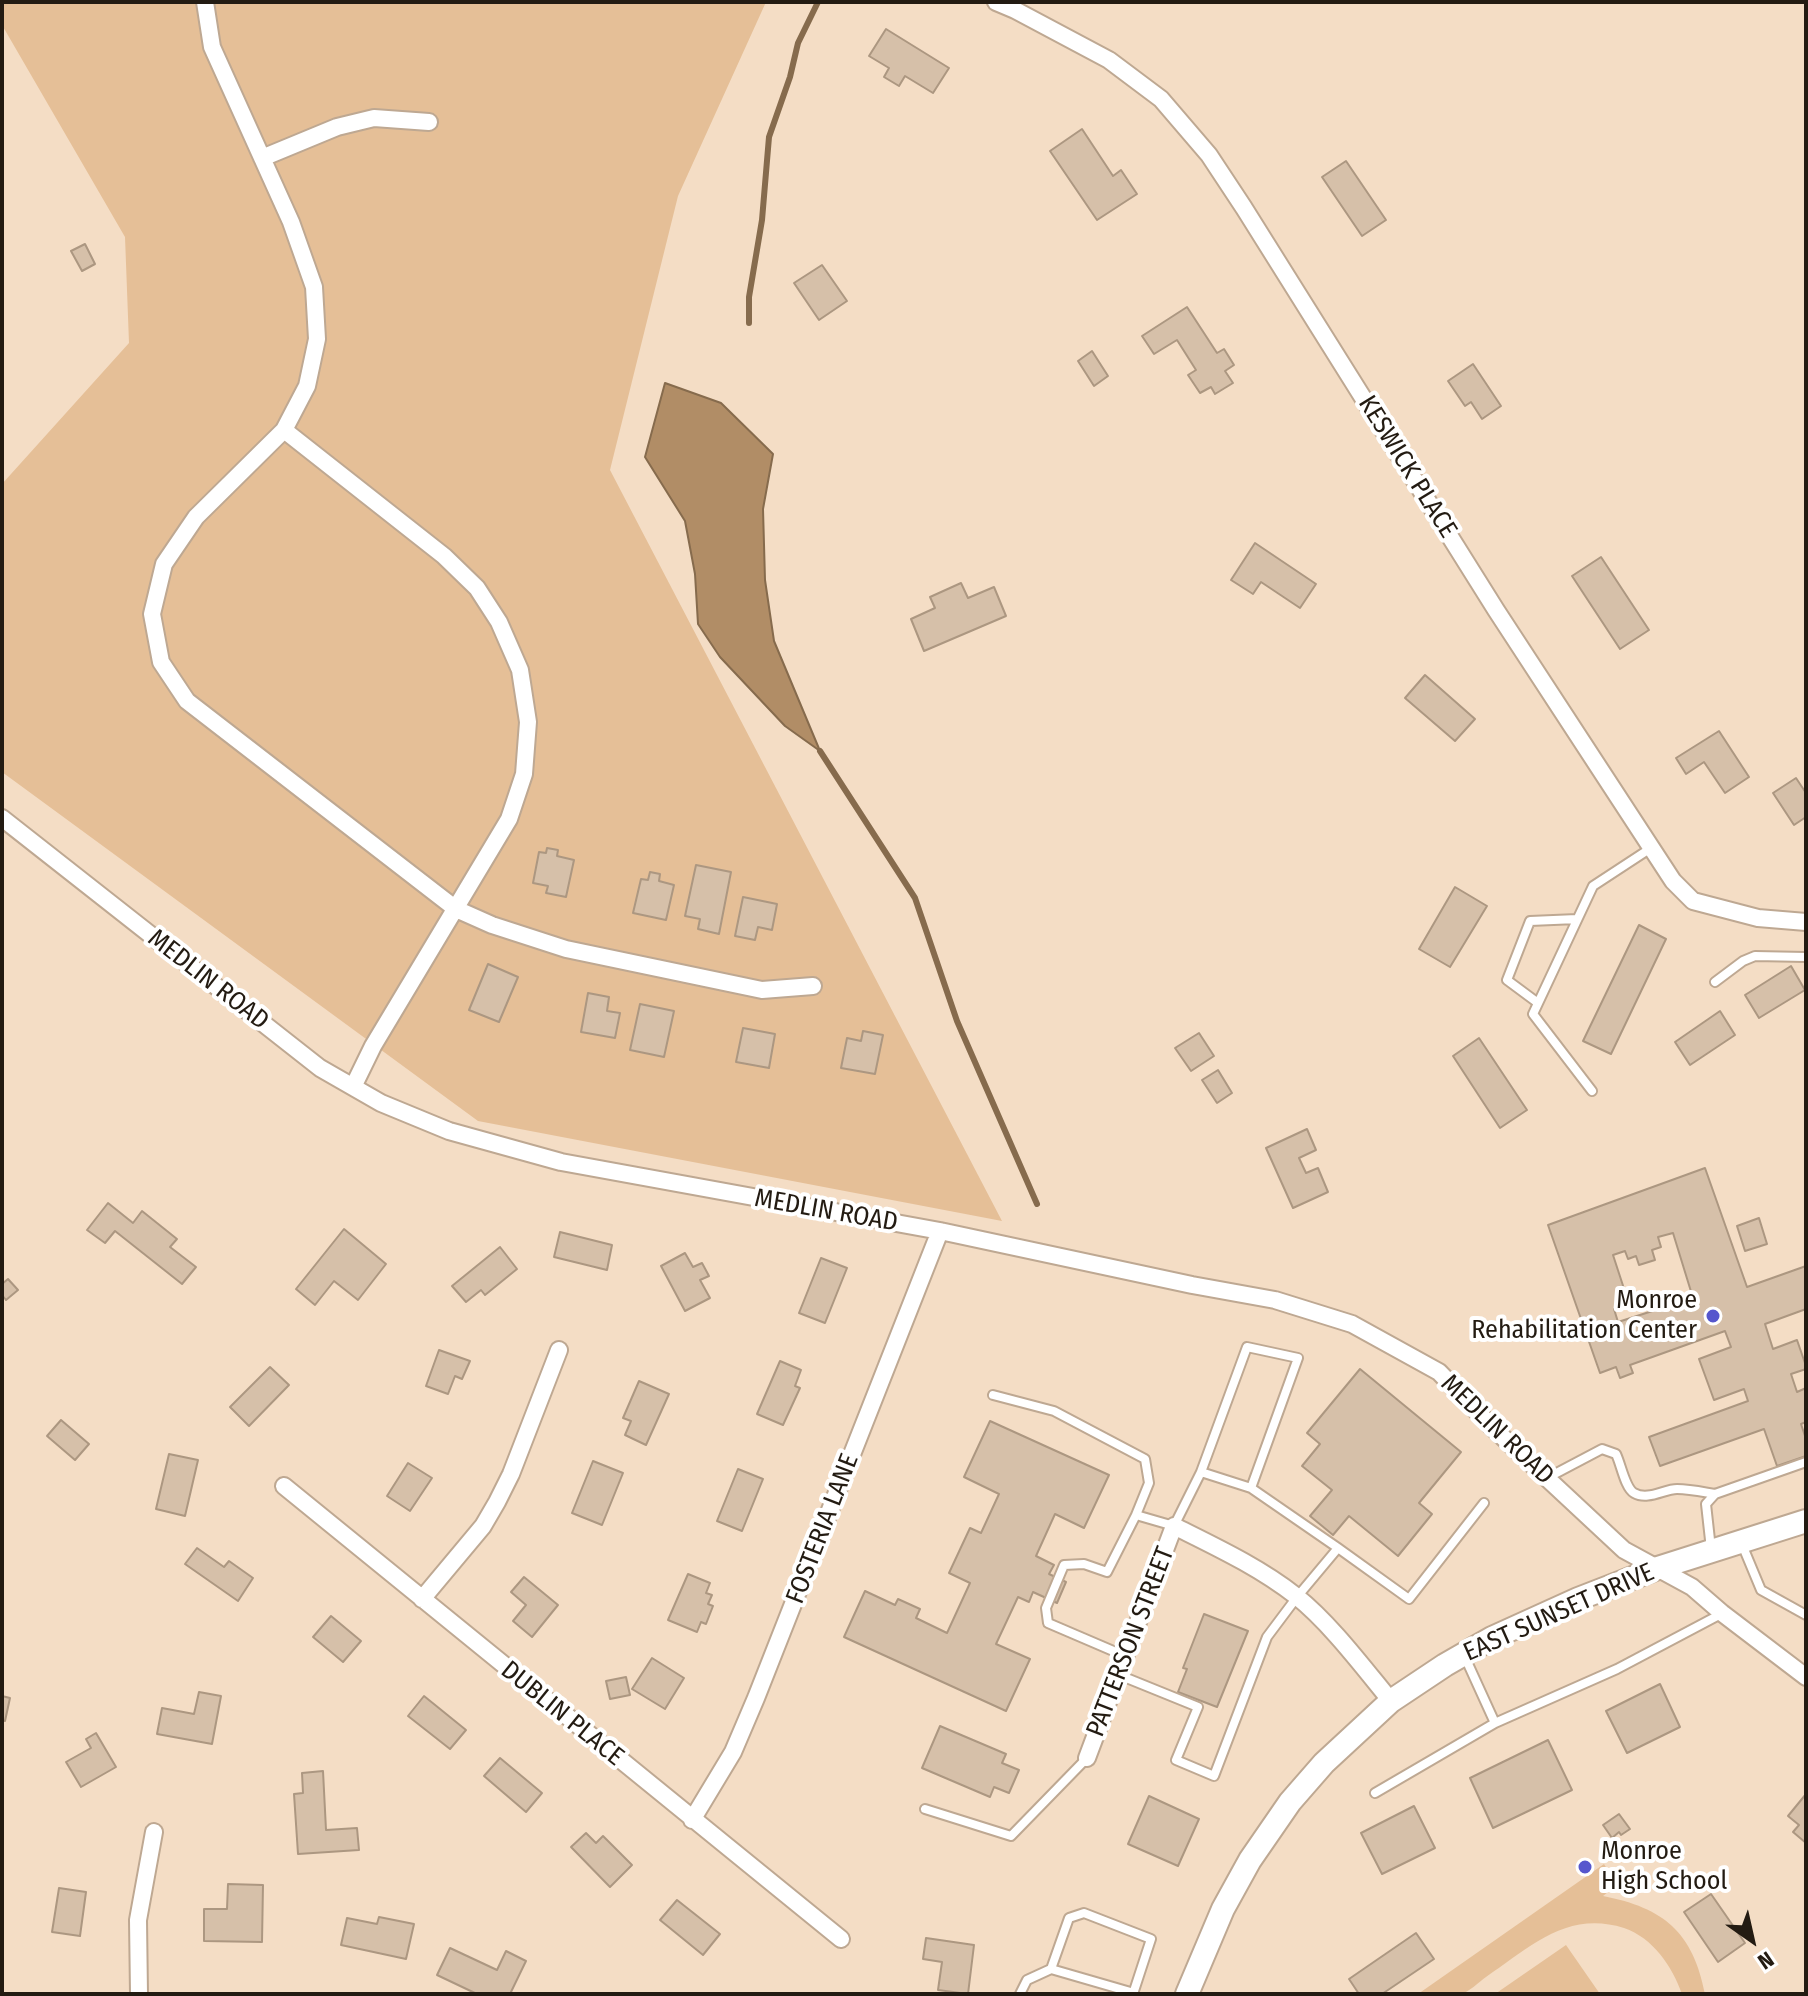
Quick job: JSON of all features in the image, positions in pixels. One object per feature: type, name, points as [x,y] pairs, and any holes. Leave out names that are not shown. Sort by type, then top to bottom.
[{"type":"street","points":[[205,2],[212,47],[291,222],[314,287],[317,339],[307,386],[284,430],[196,517],[164,564],[152,614],[161,662],[187,701],[456,909],[492,925],[566,949],[762,990],[813,986]]},
{"type":"street","name":"KESWICK PLACE","points":[[996,2],[1109,60],[1161,99],[1209,155],[1496,610],[1673,881],[1693,901],[1758,918],[1806,922]]},
{"type":"street","points":[[262,158],[337,127],[374,118],[429,122]]},
{"type":"street","points":[[284,430],[444,556],[477,588],[499,622],[520,670],[528,722],[524,774],[509,819],[373,1046],[353,1087]]},
{"type":"street","name":"MEDLIN ROAD","points":[[2,818],[320,1068],[381,1103],[449,1131],[561,1162],[940,1231],[1275,1300],[1352,1324],[1439,1372],[1493,1428],[1624,1550],[1692,1587],[1806,1677]]},
{"type":"street","name":"FOSTERIA LANE","points":[[692,1820],[733,1752],[756,1698],[940,1231]]},
{"type":"street","points":[[422,1599],[483,1526],[497,1502],[559,1350]]},
{"type":"street","name":"DUBLIN PLACE","points":[[284,1486],[841,1939]]},
{"type":"street","name":"EAST SUNSET DRIVE","points":[[1187,1994],[1223,1909],[1250,1860],[1290,1802],[1324,1763],[1391,1701],[1492,1638],[1578,1599],[1658,1568],[1806,1521]]},
{"type":"street","points":[[1174,1526],[1242,1560],[1297,1597],[1337,1637],[1391,1701]]},
{"type":"street","name":"PATTERSON STREET","points":[[1087,1758],[1174,1526]]},
{"type":"street","points":[[139,1994],[138,1920],[154,1832]]},
{"type":"lane","points":[[1592,1091],[1533,1014],[1593,886],[1651,848]]},
{"type":"lane","points":[[1538,1003],[1507,980],[1530,921],[1577,919]]},
{"type":"lane","points":[[1715,982],[1755,956],[1806,957]]},
{"type":"lane","points":[[1136,1515],[1174,1526],[1201,1472],[1247,1347],[1298,1358],[1251,1488]]},
{"type":"lane","points":[[993,1395],[1054,1411],[1145,1459],[1149,1483],[1107,1572],[1084,1564],[1064,1565],[1046,1608],[1048,1623],[1125,1656]]},
{"type":"lane","points":[[1547,1478],[1602,1449],[1616,1454],[1626,1485],[1634,1493],[1647,1496],[1675,1489],[1715,1494],[1806,1462]]},
{"type":"lane","points":[[1201,1472],[1251,1488],[1409,1599],[1484,1503]]},
{"type":"lane","points":[[1711,1551],[1706,1504],[1715,1494]]},
{"type":"lane","points":[[1741,1542],[1761,1590],[1806,1615]]},
{"type":"lane","points":[[1118,1675],[1198,1707],[1176,1760],[1214,1776],[1267,1637],[1338,1548]]},
{"type":"lane","points":[[1375,1793],[1495,1723],[1617,1669],[1722,1613]]},
{"type":"lane","points":[[1463,1654],[1495,1723]]},
{"type":"lane","points":[[925,1809],[1011,1836],[1087,1758]]},
{"type":"lane","points":[[1020,1994],[1027,1980],[1051,1969],[1133,1994],[1151,1939],[1084,1913],[1069,1918],[1051,1969]]},
{"type":"shaded area","points":[[2,2],[766,2],[678,196],[610,470],[1002,1221],[478,1121],[2,772],[2,484],[129,343],[125,237],[2,25]]},
{"type":"shaded area","points":[[665,383],[721,403],[773,454],[763,509],[765,580],[774,641],[820,751],[785,726],[720,657],[698,624],[695,574],[685,521],[645,457]]},
{"type":"shaded area","points":[[1604,1864],[1617,1885],[1603,1896],[1643,1908],[1672,1926],[1693,1954],[1705,1994],[1682,1994],[1660,1954],[1634,1933],[1604,1924],[1585,1924],[1550,1934],[1464,1993],[1418,1994]]},
{"type":"shaded area","points":[[1566,1945],[1600,1994],[1495,1994]]},
{"type":"building","points":[[886,29],[949,68],[933,93],[905,76],[899,86],[884,77],[889,68],[869,56]]},
{"type":"building","points":[[1082,129],[1113,176],[1121,170],[1137,194],[1097,220],[1050,151]]},
{"type":"building","points":[[1346,161],[1386,220],[1362,236],[1322,177]]},
{"type":"building","points":[[85,244],[95,264],[82,271],[71,251]]},
{"type":"building","points":[[822,265],[847,301],[819,320],[794,283]]},
{"type":"building","points":[[1187,307],[1217,353],[1224,349],[1234,365],[1225,371],[1233,383],[1215,394],[1211,387],[1200,393],[1188,375],[1196,370],[1177,340],[1154,354],[1142,336]]},
{"type":"building","points":[[1092,351],[1108,376],[1094,386],[1078,361]]},
{"type":"building","points":[[1473,364],[1501,406],[1482,419],[1471,402],[1465,406],[1448,381]]},
{"type":"building","points":[[1255,543],[1316,584],[1300,608],[1261,582],[1253,594],[1231,580]]},
{"type":"building","points":[[1601,557],[1649,630],[1620,649],[1572,576]]},
{"type":"building","points":[[961,583],[968,598],[994,587],[1006,616],[924,651],[911,619],[935,608],[930,597]]},
{"type":"building","points":[[1425,675],[1475,719],[1455,741],[1405,698]]},
{"type":"building","points":[[1719,731],[1749,777],[1725,793],[1704,762],[1686,774],[1676,758]]},
{"type":"building","points":[[1796,778],[1806,793],[1806,817],[1794,825],[1773,793]]},
{"type":"building","points":[[547,848],[558,850],[557,856],[574,860],[566,897],[546,893],[548,886],[533,883],[539,852],[546,853]]},
{"type":"building","points":[[696,865],[731,872],[719,934],[698,929],[700,919],[685,916]]},
{"type":"building","points":[[650,872],[660,874],[659,881],[674,885],[666,920],[633,913],[641,879],[648,880]]},
{"type":"building","points":[[1455,887],[1487,906],[1450,967],[1419,949]]},
{"type":"building","points":[[743,897],[777,904],[772,930],[758,927],[755,940],[735,936]]},
{"type":"building","points":[[1639,925],[1666,939],[1611,1054],[1583,1041]]},
{"type":"building","points":[[488,964],[518,977],[499,1022],[469,1010]]},
{"type":"building","points":[[1791,966],[1805,990],[1759,1018],[1745,995]]},
{"type":"building","points":[[588,993],[609,997],[607,1011],[620,1013],[615,1038],[581,1032]]},
{"type":"building","points":[[640,1004],[674,1011],[664,1057],[630,1050]]},
{"type":"building","points":[[1720,1011],[1735,1035],[1690,1065],[1675,1042]]},
{"type":"building","points":[[743,1028],[775,1034],[769,1068],[736,1062]]},
{"type":"building","points":[[863,1031],[883,1035],[875,1074],[841,1068],[847,1038],[861,1041]]},
{"type":"building","points":[[1199,1033],[1214,1056],[1191,1071],[1175,1048]]},
{"type":"building","points":[[1479,1038],[1527,1110],[1500,1128],[1453,1056]]},
{"type":"building","points":[[1218,1070],[1232,1093],[1217,1103],[1202,1080]]},
{"type":"building","points":[[1307,1129],[1316,1150],[1299,1158],[1306,1173],[1318,1168],[1328,1192],[1293,1208],[1266,1148]]},
{"type":"building","name":"Monroe Rehabilitation Center","points":[[1705,1168],[1747,1287],[1806,1266],[1806,1309],[1765,1324],[1773,1349],[1797,1340],[1806,1366],[1806,1369],[1791,1374],[1797,1392],[1806,1388],[1806,1422],[1801,1424],[1806,1439],[1806,1456],[1777,1466],[1764,1429],[1660,1466],[1649,1437],[1748,1401],[1744,1389],[1714,1400],[1699,1359],[1731,1347],[1725,1331],[1630,1365],[1633,1373],[1620,1378],[1616,1367],[1600,1373],[1548,1225]],"holes":[[[1673,1233],[1693,1298],[1618,1322],[1614,1309],[1629,1304],[1613,1255],[1625,1251],[1628,1259],[1636,1256],[1639,1265],[1655,1260],[1652,1250],[1661,1247],[1658,1237]]]},
{"type":"building","points":[[108,1203],[133,1223],[142,1211],[177,1239],[170,1247],[196,1267],[182,1284],[115,1231],[105,1243],[87,1230]]},
{"type":"building","points":[[1759,1218],[1767,1244],[1745,1251],[1737,1226]]},
{"type":"building","points":[[344,1229],[386,1264],[358,1300],[334,1281],[315,1305],[296,1289]]},
{"type":"building","points":[[560,1232],[612,1245],[607,1270],[554,1257]]},
{"type":"building","points":[[500,1247],[517,1269],[485,1295],[481,1290],[466,1302],[452,1286]]},
{"type":"building","points":[[685,1253],[693,1267],[702,1263],[709,1276],[700,1280],[710,1298],[685,1311],[661,1266]]},
{"type":"building","points":[[821,1258],[847,1268],[825,1323],[799,1313]]},
{"type":"building","points":[[8,1279],[18,1290],[6,1300],[2,1295],[2,1284]]},
{"type":"building","points":[[439,1350],[470,1361],[462,1379],[455,1376],[448,1394],[426,1386]]},
{"type":"building","points":[[780,1361],[801,1370],[795,1386],[800,1388],[783,1425],[757,1414]]},
{"type":"building","points":[[270,1367],[289,1385],[249,1426],[230,1407]]},
{"type":"building","points":[[1360,1369],[1461,1452],[1419,1503],[1432,1514],[1398,1556],[1349,1516],[1333,1535],[1310,1516],[1332,1490],[1302,1466],[1320,1444],[1307,1433]]},
{"type":"building","points":[[639,1381],[669,1394],[646,1445],[625,1435],[631,1421],[623,1418]]},
{"type":"building","points":[[61,1420],[89,1444],[75,1460],[47,1436]]},
{"type":"building","points":[[990,1421],[1109,1475],[1084,1528],[1055,1514],[1036,1556],[1054,1565],[1049,1574],[1066,1582],[1057,1603],[1033,1592],[1029,1602],[1018,1597],[996,1644],[1030,1659],[1006,1711],[844,1637],[865,1591],[895,1605],[898,1599],[920,1609],[916,1618],[947,1633],[970,1583],[949,1573],[970,1528],[981,1533],[999,1494],[964,1477]]},
{"type":"building","points":[[169,1454],[198,1460],[185,1516],[156,1509]]},
{"type":"building","points":[[593,1461],[623,1473],[602,1525],[572,1513]]},
{"type":"building","points":[[408,1463],[432,1478],[410,1511],[387,1496]]},
{"type":"building","points":[[738,1469],[763,1479],[742,1531],[717,1521]]},
{"type":"building","points":[[197,1548],[224,1567],[229,1561],[253,1578],[238,1601],[185,1564]]},
{"type":"building","points":[[688,1574],[710,1583],[706,1593],[712,1595],[708,1604],[713,1606],[706,1624],[701,1622],[697,1632],[668,1620]]},
{"type":"building","points":[[524,1577],[558,1605],[532,1637],[513,1621],[526,1605],[511,1592]]},
{"type":"building","points":[[1204,1614],[1248,1631],[1217,1707],[1178,1692],[1187,1669],[1183,1668]]},
{"type":"building","points":[[331,1616],[361,1641],[343,1662],[313,1637]]},
{"type":"building","points":[[652,1658],[684,1678],[665,1709],[632,1689]]},
{"type":"building","points":[[626,1677],[630,1695],[610,1699],[606,1681]]},
{"type":"building","points":[[1660,1684],[1680,1727],[1627,1753],[1606,1711]]},
{"type":"building","points":[[199,1692],[221,1696],[212,1744],[157,1734],[162,1708],[194,1714]]},
{"type":"building","points":[[2,1696],[10,1698],[5,1721],[2,1720]]},
{"type":"building","points":[[424,1696],[466,1730],[450,1749],[408,1716]]},
{"type":"building","points":[[940,1726],[1006,1754],[1002,1763],[1019,1770],[1009,1793],[994,1787],[990,1797],[922,1768]]},
{"type":"building","points":[[96,1733],[116,1767],[81,1787],[66,1762],[91,1748],[86,1739]]},
{"type":"building","points":[[1548,1740],[1572,1790],[1493,1828],[1470,1778]]},
{"type":"building","points":[[500,1758],[542,1793],[526,1812],[484,1776]]},
{"type":"building","points":[[323,1771],[326,1830],[357,1828],[359,1850],[298,1854],[294,1794],[303,1793],[302,1773]]},
{"type":"building","points":[[1806,1794],[1806,1843],[1793,1832],[1799,1825],[1788,1816]]},
{"type":"building","points":[[1149,1796],[1199,1819],[1178,1866],[1128,1844]]},
{"type":"building","points":[[1414,1806],[1435,1848],[1382,1874],[1361,1833]]},
{"type":"building","points":[[1619,1814],[1630,1829],[1612,1838],[1603,1825]]},
{"type":"building","points":[[586,1833],[596,1843],[603,1836],[632,1865],[610,1887],[571,1847]]},
{"type":"building","points":[[228,1884],[263,1885],[262,1942],[204,1941],[204,1909],[227,1909]]},
{"type":"building","points":[[59,1888],[86,1892],[80,1936],[52,1932]]},
{"type":"building","points":[[1711,1894],[1745,1943],[1718,1962],[1684,1912]]},
{"type":"building","points":[[677,1900],[720,1934],[703,1955],[660,1920]]},
{"type":"building","points":[[379,1917],[414,1924],[406,1959],[341,1945],[347,1918],[377,1924]]},
{"type":"building","points":[[1416,1933],[1434,1959],[1382,1994],[1359,1994],[1349,1979]]},
{"type":"building","points":[[926,1938],[974,1945],[968,1994],[938,1990],[942,1962],[923,1959]]},
{"type":"building","points":[[450,1948],[497,1970],[506,1951],[526,1961],[510,1994],[477,1994],[437,1975]]},
{"type":"waterway","points":[[749,323],[749,297],[762,220],[769,137],[798,43],[818,2]]},
{"type":"waterway","points":[[820,751],[915,898],[957,1021],[1037,1204]]},
{"type":"place","name":"Monroe Rehabilitation Center","points":[[1713,1316]]},
{"type":"place","name":"Monroe High School","points":[[1585,1867]]}]
